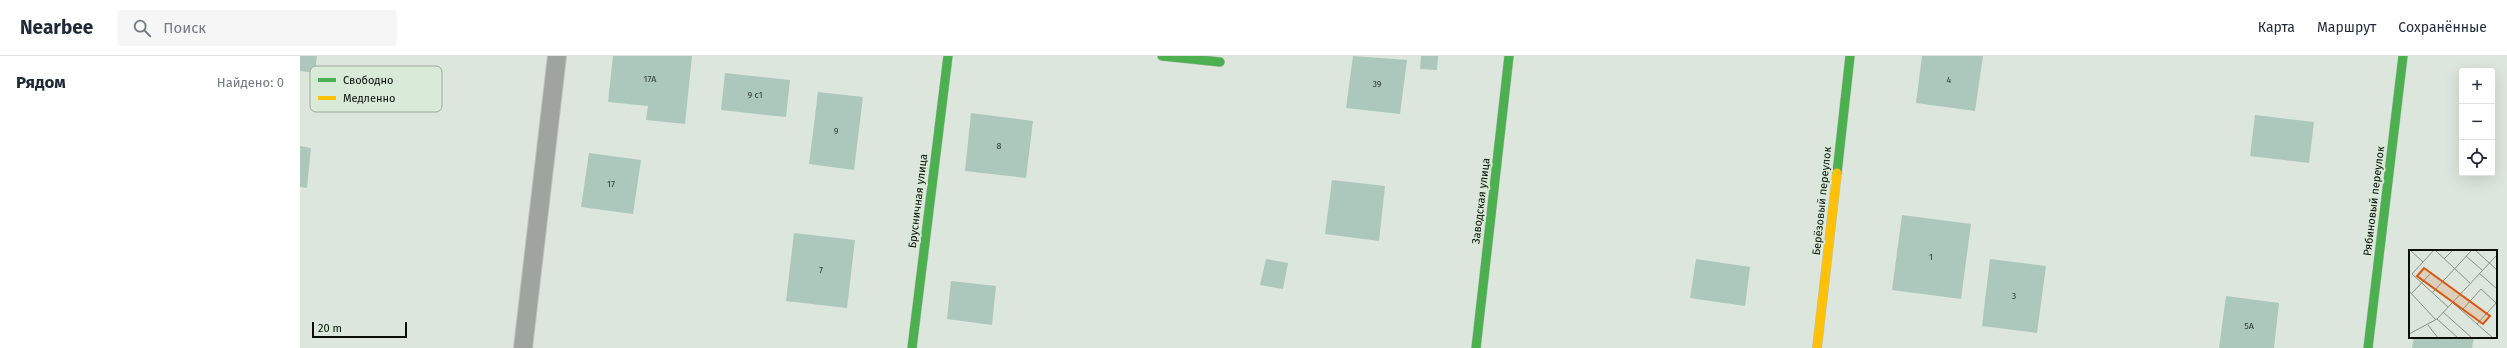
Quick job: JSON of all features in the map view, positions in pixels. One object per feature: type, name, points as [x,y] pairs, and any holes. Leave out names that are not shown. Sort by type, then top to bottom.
[{"type":"street","name":"Брусничная улица","points":[[912,348],[948,56]]},
{"type":"street","points":[[1162,56],[1220,62]]},
{"type":"street","name":"Заводская улица","points":[[1476,348],[1509,56]]},
{"type":"street","name":"Берёзовый переулок","points":[[1817,348],[1850,56]]},
{"type":"street","name":"Рябиновый переулок","points":[[2368,348],[2403,56]]},
{"type":"lane","points":[[523,348],[557,56]]},
{"type":"building","points":[[300,56],[317,56],[316,66],[310,66],[310,72],[300,71]]},
{"type":"building","points":[[613,56],[692,56],[685,124],[646,120],[648,106],[608,102]]},
{"type":"building","points":[[1353,56],[1407,60],[1400,114],[1346,108]]},
{"type":"building","points":[[1421,56],[1438,56],[1437,70],[1420,69]]},
{"type":"building","points":[[1922,56],[1983,56],[1975,111],[1916,103]]},
{"type":"building","points":[[725,73],[790,80],[786,117],[721,110]]},
{"type":"building","points":[[818,92],[863,97],[854,170],[809,164]]},
{"type":"building","points":[[971,113],[1033,121],[1026,178],[965,171]]},
{"type":"building","points":[[2255,115],[2314,122],[2309,163],[2250,156]]},
{"type":"building","points":[[300,146],[311,148],[307,188],[300,187]]},
{"type":"building","points":[[589,153],[641,160],[633,214],[581,207]]},
{"type":"building","points":[[1332,180],[1385,186],[1379,241],[1325,234]]},
{"type":"building","points":[[1902,215],[1971,224],[1961,299],[1892,290]]},
{"type":"building","points":[[794,233],[855,240],[847,308],[786,301]]},
{"type":"building","points":[[1266,259],[1288,263],[1283,289],[1260,285]]},
{"type":"building","points":[[1696,259],[1750,267],[1745,306],[1690,298]]},
{"type":"building","points":[[1990,259],[2046,266],[2037,333],[1982,326]]},
{"type":"building","points":[[951,281],[996,286],[992,325],[947,319]]},
{"type":"building","points":[[2226,296],[2279,303],[2274,348],[2219,348]]},
{"type":"building","points":[[2414,338],[2474,338],[2472,348],[2412,348]]},
{"type":"traffic: fast","points":[[912,348],[948,56]]},
{"type":"traffic: fast","points":[[1162,56],[1220,62]]},
{"type":"traffic: fast","points":[[1476,348],[1509,56]]},
{"type":"traffic: fast","points":[[1837,173],[1850,56]]},
{"type":"traffic: fast","points":[[2368,348],[2403,56]]},
{"type":"traffic: slow","points":[[1817,348],[1837,173]]}]
